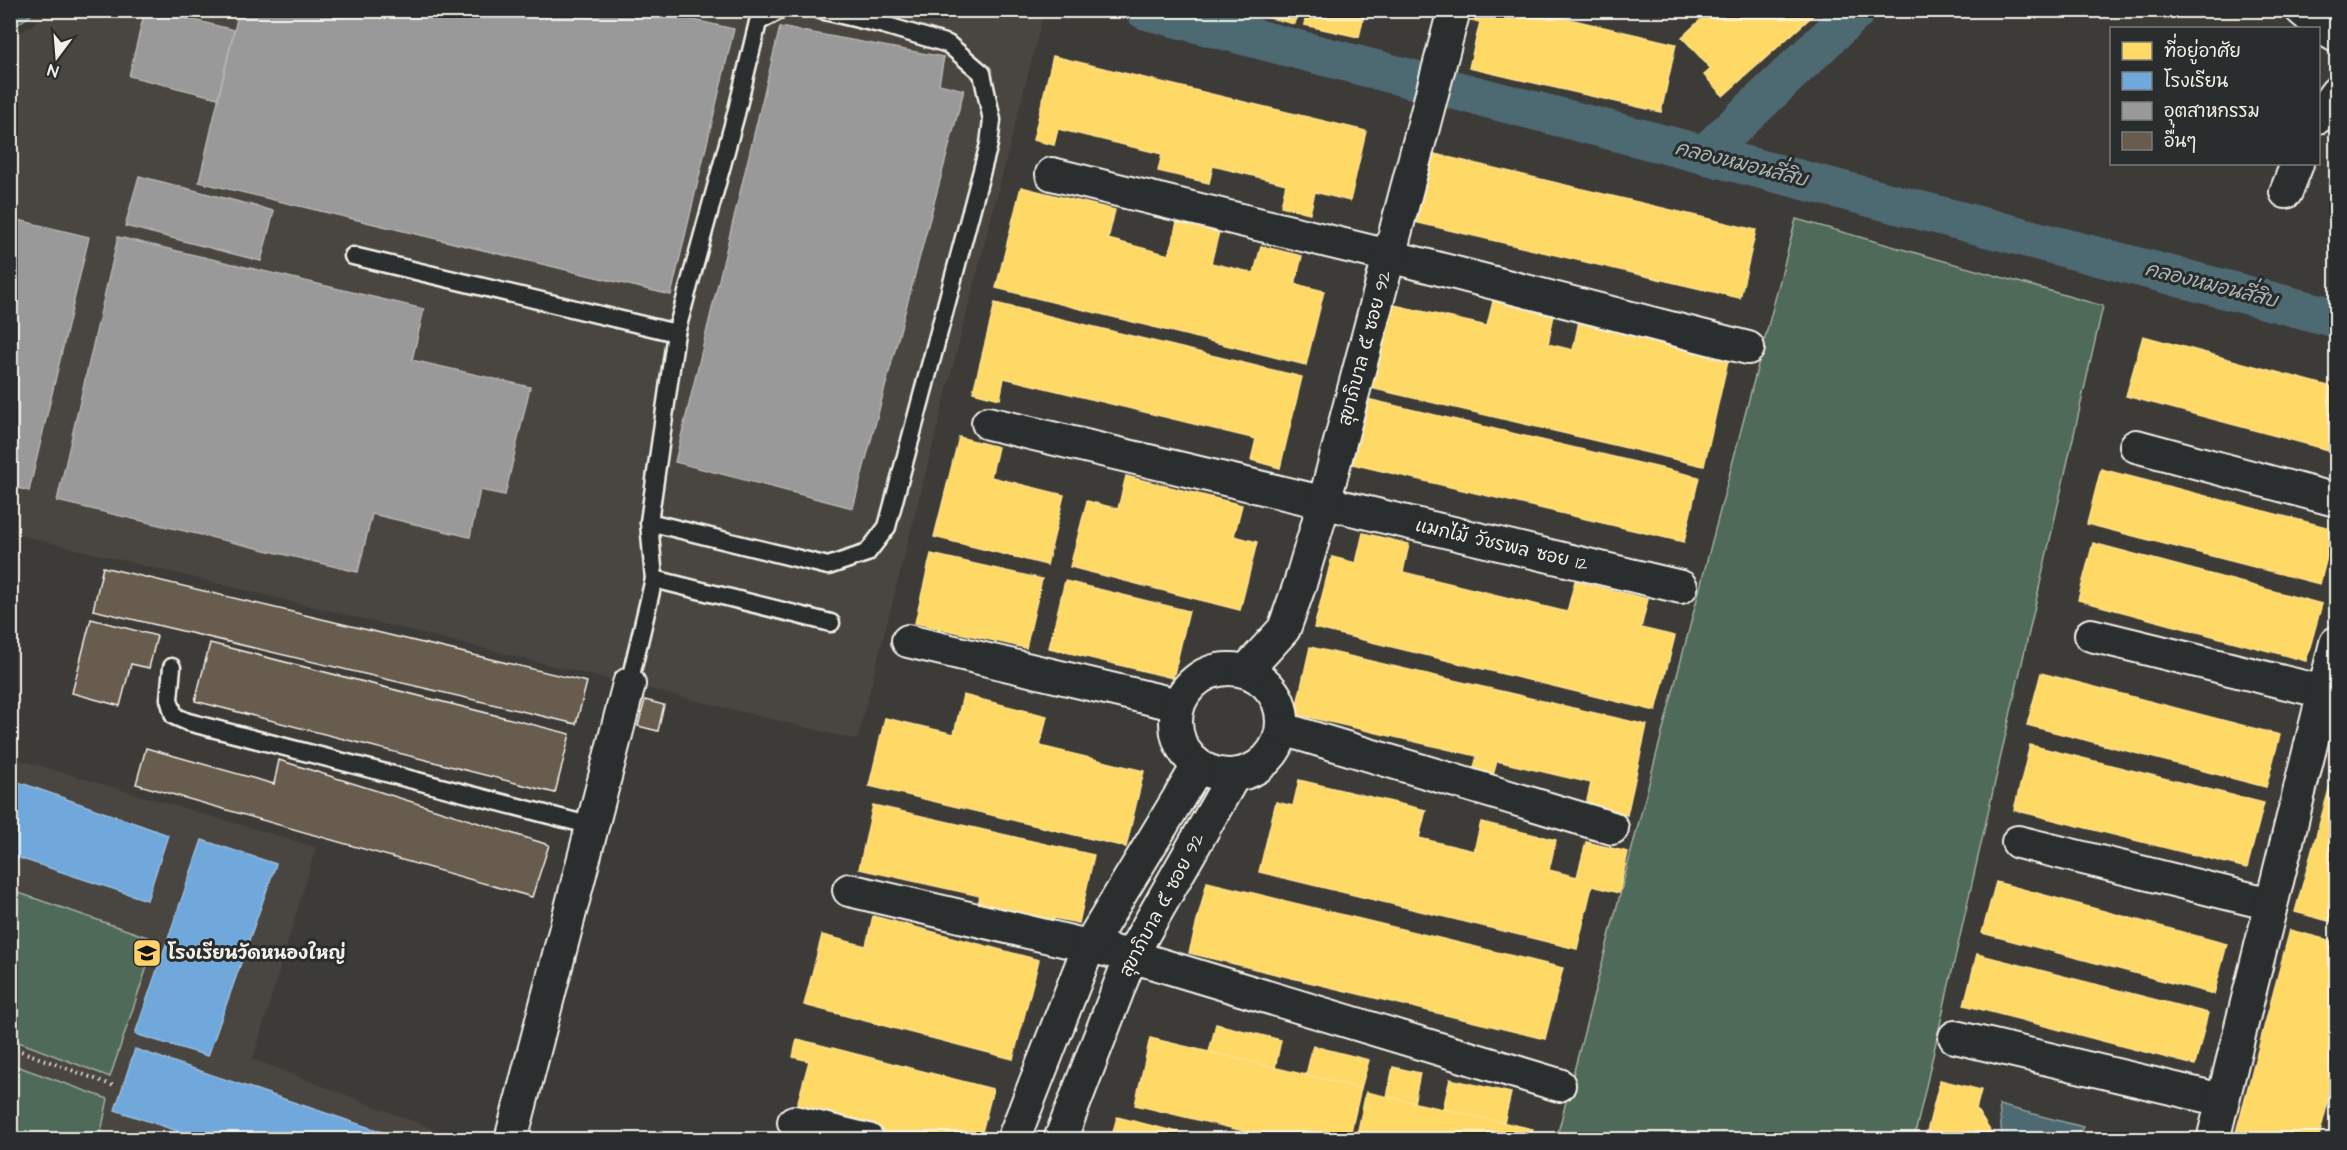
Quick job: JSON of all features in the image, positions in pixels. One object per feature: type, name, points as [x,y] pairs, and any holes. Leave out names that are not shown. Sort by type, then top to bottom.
[{"type":"street","name":"สุขาภิบาล ๕ ซอย 92","points":[[1246,671],[1284,629],[1300,584],[1324,503],[1454,10]]},
{"type":"street","points":[[2302,10],[2324,29],[2337,36]]},
{"type":"street","points":[[2320,116],[2337,93]]},
{"type":"street","points":[[2286,192],[2297,165]]},
{"type":"street","points":[[1052,174],[1389,256],[1748,348]]},
{"type":"street","name":"แมกไม้ วัชรพล ซอย 12","points":[[988,423],[1681,587]]},
{"type":"street","points":[[2136,446],[2337,500]]},
{"type":"street","points":[[2091,635],[2324,692]]},
{"type":"street","points":[[908,641],[1178,705]]},
{"type":"street","points":[[2213,1140],[2337,643]]},
{"type":"street","points":[[1225,668],[1246,671],[1267,684],[1280,704],[1282,729],[1274,751],[1257,768],[1234,775],[1215,774],[1198,766],[1183,749],[1175,728],[1178,705],[1188,687],[1205,674],[1225,668]]},
{"type":"street","points":[[511,1140],[629,684]]},
{"type":"street","points":[[1282,729],[1612,828]]},
{"type":"street","points":[[1012,1140],[1089,946],[1198,766]]},
{"type":"street","name":"สุขาภิบาล ๕ ซอย 92","points":[[1060,1140],[1131,956],[1234,775]]},
{"type":"street","points":[[2018,842],[2271,904]]},
{"type":"street","points":[[849,890],[1131,956],[1558,1085]]},
{"type":"street","points":[[1955,1037],[2222,1100]]},
{"type":"street","points":[[794,1122],[868,1140]]},
{"type":"lane","points":[[629,684],[654,579],[649,522],[676,333],[736,114],[758,22],[780,10]]},
{"type":"lane","points":[[649,522],[828,566],[867,553],[887,527],[989,144],[992,120],[982,73],[948,44],[884,25],[820,10]]},
{"type":"lane","points":[[353,256],[676,333]]},
{"type":"lane","points":[[654,579],[831,623]]},
{"type":"lane","points":[[172,667],[169,699],[174,716],[188,722],[592,826]]},
{"type":"path","points":[[10,1047],[114,1086]]},
{"type":"shaded area","points":[[51,10],[1020,10],[1043,16],[857,740],[11,533],[10,41]]},
{"type":"shaded area","name":"โรงเรียนวัดหนองใหญ่","points":[[10,757],[316,847],[253,1059],[459,1139],[11,1139]]},
{"type":"green space","points":[[1796,219],[2103,306],[1914,1139],[1556,1140]]},
{"type":"green space","points":[[13,891],[156,940],[110,1077],[11,1039],[10,900]]},
{"type":"green space","points":[[11,1064],[108,1099],[101,1132],[89,1135],[87,1139],[11,1139]]},
{"type":"water","points":[[11,10],[36,10],[36,11],[11,29]]},
{"type":"water","points":[[1999,1105],[2083,1127],[2076,1139],[2013,1140],[2002,1137]]},
{"type":"building: ที่อยู่อาศัย","points":[[1237,10],[1298,10],[1295,24]]},
{"type":"building: ที่อยู่อาศัย","points":[[1307,10],[1365,10],[1359,37],[1304,25]]},
{"type":"building: ที่อยู่อาศัย","points":[[1459,10],[1531,10],[1676,44],[1661,112],[1469,68],[1480,22],[1457,17]]},
{"type":"building: ที่อยู่อาศัย","points":[[1711,10],[1819,10],[1723,96],[1704,75],[1711,69],[1682,37]]},
{"type":"building: ที่อยู่อาศัย","points":[[1053,56],[1366,131],[1350,201],[1315,192],[1310,213],[1281,206],[1286,184],[1213,166],[1209,183],[1158,171],[1162,154],[1058,129],[1054,145],[1033,140]]},
{"type":"building: ที่อยู่อาศัย","points":[[1426,152],[1756,230],[1740,298],[1410,221]]},
{"type":"building: ที่อยู่อาศัย","points":[[1021,187],[1115,210],[1108,239],[1169,255],[1177,222],[1219,232],[1211,263],[1254,273],[1261,246],[1302,256],[1295,284],[1324,291],[1306,365],[996,288]]},
{"type":"building: ที่อยู่อาศัย","points":[[1493,301],[1554,315],[1548,344],[1573,350],[1579,321],[1729,356],[1704,466],[1366,387],[1385,303],[1487,326]]},
{"type":"building: ที่อยู่อาศัย","points":[[995,303],[1302,377],[1280,468],[1251,460],[1256,439],[1004,378],[1000,399],[973,392]]},
{"type":"building: ที่อยู่อาศัย","points":[[2143,336],[2336,388],[2336,452],[2126,396]]},
{"type":"building: ที่อยู่อาศัย","points":[[1367,399],[1699,477],[1684,542],[1352,464]]},
{"type":"building: ที่อยู่อาศัย","points":[[959,437],[998,447],[991,477],[1064,495],[1047,565],[934,537]]},
{"type":"building: ที่อยู่อาศัย","points":[[2101,469],[2334,529],[2320,584],[2087,524]]},
{"type":"building: ที่อยู่อาศัย","points":[[1126,476],[1242,505],[1234,536],[1257,542],[1240,610],[1070,567],[1087,501],[1118,509]]},
{"type":"building: ที่อยู่อาศัย","points":[[1363,533],[1409,544],[1403,572],[1567,612],[1575,581],[1648,599],[1641,628],[1675,636],[1656,711],[1314,628],[1332,557],[1356,563]]},
{"type":"building: ที่อยู่อาศัย","points":[[2093,543],[2322,604],[2306,661],[2078,600]]},
{"type":"building: ที่อยู่อาศัย","points":[[931,554],[1042,579],[1026,648],[915,623]]},
{"type":"building: ที่อยู่อาศัย","points":[[1065,581],[1189,611],[1173,678],[1049,648]]},
{"type":"building: ที่อยู่อาศัย","points":[[1310,647],[1647,725],[1627,815],[1586,805],[1591,783],[1497,761],[1492,779],[1472,775],[1477,756],[1295,714]]},
{"type":"building: ที่อยู่อาศัย","points":[[2041,673],[2280,735],[2266,787],[2027,725]]},
{"type":"building: ที่อยู่อาศัย","points":[[963,695],[1047,716],[1040,746],[1144,771],[1126,847],[869,786],[885,718],[954,734]]},
{"type":"building: ที่อยู่อาศัย","points":[[2030,745],[2264,803],[2247,868],[2014,810]]},
{"type":"building: ที่อยู่อาศัย","points":[[2336,764],[2336,923],[2295,912]]},
{"type":"building: ที่อยู่อาศัย","points":[[1299,780],[1426,810],[1419,838],[1474,851],[1481,822],[1556,840],[1549,870],[1577,877],[1586,842],[1628,852],[1619,893],[1592,886],[1577,949],[1259,872],[1276,802],[1293,806]]},
{"type":"building: ที่อยู่อาศัย","points":[[873,805],[1094,855],[1079,923],[1054,918],[1050,935],[975,917],[980,896],[859,869]]},
{"type":"building: ที่อยู่อาศัย","points":[[1207,882],[1563,968],[1545,1039],[1189,953]]},
{"type":"building: ที่อยู่อาศัย","points":[[1996,882],[2227,944],[2214,994],[1982,933]]},
{"type":"building: ที่อยู่อาศัย","points":[[873,916],[1039,960],[1013,1059],[804,1005],[822,935],[866,946]]},
{"type":"building: ที่อยู่อาศัย","points":[[2290,930],[2336,942],[2336,1071],[2318,1140],[2234,1140]]},
{"type":"building: ที่อยู่อาศัย","points":[[1977,954],[2208,1013],[2195,1065],[1964,1005]]},
{"type":"building: ที่อยู่อาศัย","points":[[1216,1024],[1281,1040],[1275,1068],[1209,1052]]},
{"type":"building: ที่อยู่อาศัย","points":[[1150,1038],[1361,1088],[1349,1140],[1281,1140],[1135,1105]]},
{"type":"building: ที่อยู่อาศัย","points":[[797,1039],[993,1089],[980,1140],[914,1140],[796,1109],[809,1061],[793,1057]]},
{"type":"building: ที่อยู่อาศัย","points":[[1313,1046],[1369,1060],[1361,1088],[1306,1075]]},
{"type":"building: ที่อยู่อาศัย","points":[[1393,1067],[1420,1073],[1414,1103],[1387,1097]]},
{"type":"building: ที่อยู่อาศัย","points":[[1450,1079],[1511,1093],[1504,1123],[1443,1109]]},
{"type":"building: ที่อยู่อาศัย","points":[[1940,1080],[1981,1090],[1976,1109],[1996,1140],[1925,1140]]},
{"type":"building: ที่อยู่อาศัย","points":[[1366,1092],[1533,1129],[1531,1140],[1356,1140]]},
{"type":"building: ที่อยู่อาศัย","points":[[1117,1117],[1209,1140],[1111,1140]]},
{"type":"building: โรงเรียน","points":[[10,779],[168,835],[147,900],[10,855]]},
{"type":"building: โรงเรียน","points":[[202,840],[276,864],[208,1056],[135,1034]]},
{"type":"building: โรงเรียน","points":[[135,1049],[406,1140],[204,1140],[115,1110]]},
{"type":"building: อุตสาหกรรม","points":[[145,10],[154,10],[234,30],[218,98],[129,76]]},
{"type":"building: อุตสาหกรรม","points":[[239,10],[649,10],[734,29],[671,295],[199,182]]},
{"type":"building: อุตสาหกรรม","points":[[780,27],[944,57],[939,84],[964,90],[853,508],[675,462]]},
{"type":"building: อุตสาหกรรม","points":[[139,176],[274,211],[261,261],[125,226]]},
{"type":"building: อุตสาหกรรม","points":[[10,218],[89,237],[29,491],[10,486]]},
{"type":"building: อุตสาหกรรม","points":[[118,237],[424,309],[412,360],[530,387],[505,495],[480,490],[470,537],[372,514],[358,572],[57,501]]},
{"type":"building: อื่นๆ","points":[[103,567],[587,682],[576,724],[93,610]]},
{"type":"building: อื่นๆ","points":[[91,619],[157,636],[149,668],[131,664],[120,706],[72,693]]},
{"type":"building: อื่นๆ","points":[[210,643],[570,734],[555,793],[195,701]]},
{"type":"building: อื่นๆ","points":[[645,700],[664,705],[658,731],[638,726]]},
{"type":"building: อื่นๆ","points":[[146,748],[274,784],[279,760],[549,845],[532,897],[136,784]]},
{"type":"waterway","name":"คลองหมอนสี่สิบ","points":[[1145,10],[2336,318]]},
{"type":"waterway","points":[[1705,154],[1857,10]]},
{"type":"place","name":"โรงเรียนวัดหนองใหญ่","points":[[147,953]]}]
